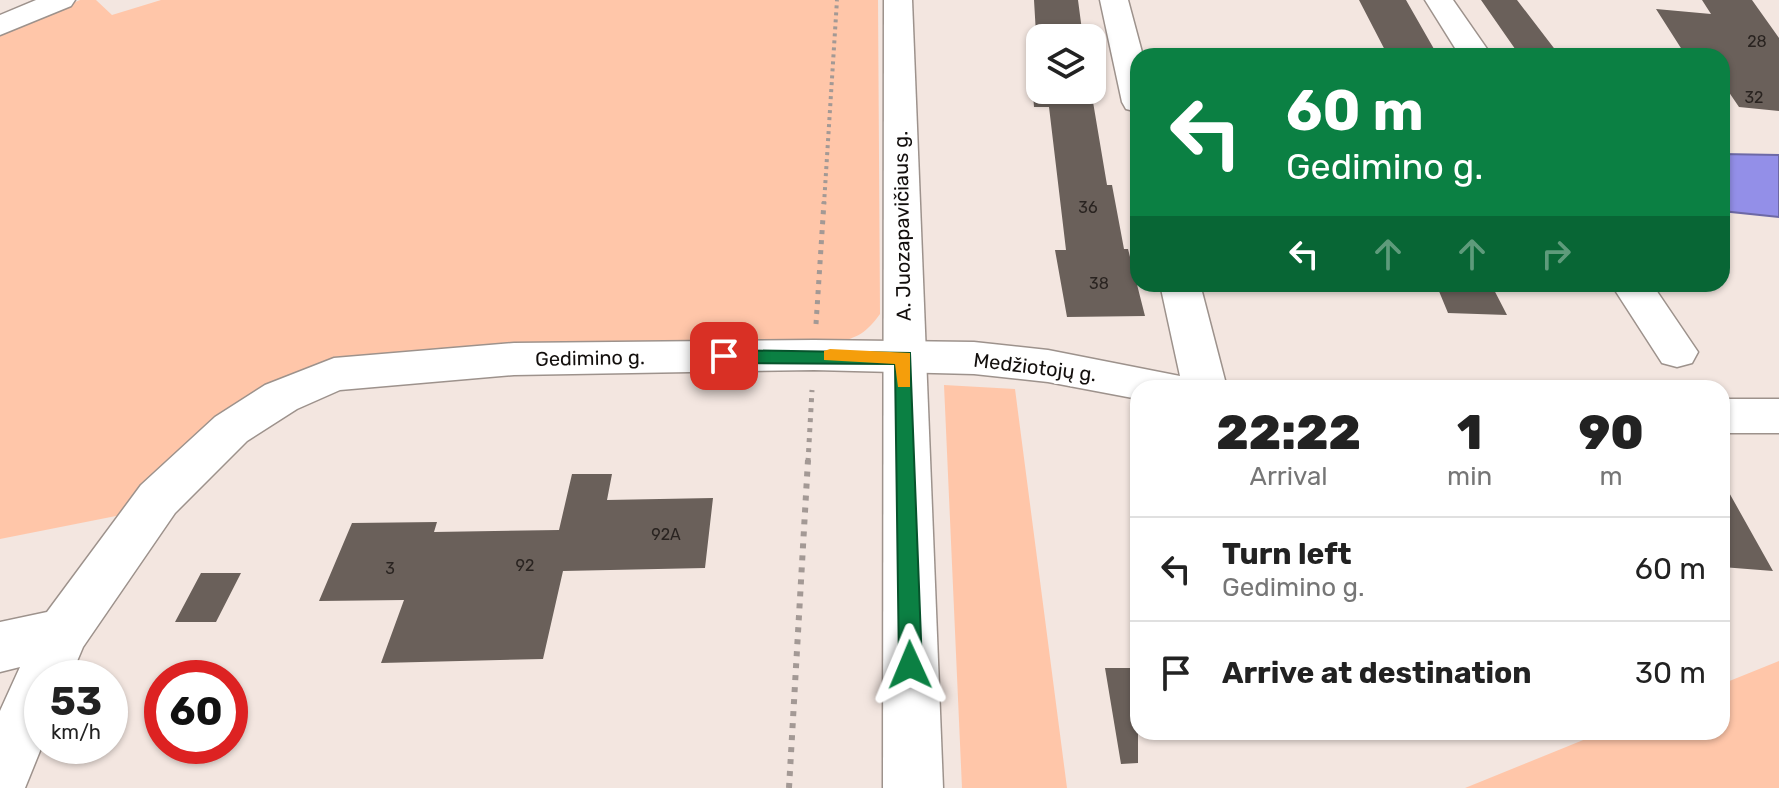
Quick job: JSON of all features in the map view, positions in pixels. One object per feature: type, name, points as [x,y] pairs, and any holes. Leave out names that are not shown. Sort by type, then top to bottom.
[{"type":"street","points":[[0,26],[61,0]]},
{"type":"street","name":"A. Juozapavičiaus g.","points":[[898,0],[913,788]]},
{"type":"street","points":[[1114,0],[1130,68]]},
{"type":"street","points":[[1439,0],[1471,48]]},
{"type":"street","points":[[1182,292],[1203,380]]},
{"type":"street","points":[[1636,292],[1677,352]]},
{"type":"street","name":"Gedimino g.","points":[[51,660],[158,499],[231,429],[281,397],[334,374],[514,359],[814,355],[903,358]]},
{"type":"street","name":"Medžiotojų g.","points":[[903,358],[974,358],[1048,366],[1130,381]]},
{"type":"street","points":[[1730,416],[1779,416]]},
{"type":"street","points":[[0,647],[40,660]]},
{"type":"street","name":"Gedimino g.","points":[[0,777],[24,721]]},
{"type":"path","points":[[789,788],[837,0]]},
{"type":"shaded area","points":[[80,0],[96,0],[112,15],[161,0],[878,0],[880,314],[861,334],[835,342],[567,341],[337,360],[121,515],[0,539],[0,34]]},
{"type":"shaded area","points":[[1730,154],[1779,155],[1779,217],[1730,212]]},
{"type":"shaded area","points":[[944,385],[1015,389],[1067,788],[962,788]]},
{"type":"shaded area","points":[[1779,661],[1779,788],[1465,788],[1583,740],[1730,740],[1730,681]]},
{"type":"building","points":[[1034,0],[1078,0],[1081,24],[1035,24]]},
{"type":"building","points":[[1359,0],[1406,0],[1433,48],[1384,48]]},
{"type":"building","points":[[1481,0],[1517,0],[1554,48],[1514,48]]},
{"type":"building","points":[[1702,0],[1752,0],[1779,38],[1779,111],[1739,107],[1730,94],[1730,48],[1681,48],[1656,9],[1711,14]]},
{"type":"building","points":[[1034,104],[1093,104],[1107,185],[1112,185],[1124,249],[1128,249],[1130,257],[1130,292],[1139,292],[1145,316],[1067,317],[1055,250],[1066,250],[1049,107],[1034,107]]},
{"type":"building","points":[[1439,292],[1495,292],[1507,315],[1448,313]]},
{"type":"building","points":[[572,474],[612,474],[607,500],[713,498],[705,568],[563,571],[543,659],[381,663],[404,600],[319,601],[352,523],[437,522],[434,532],[559,530]]},
{"type":"building","points":[[1730,494],[1773,571],[1730,568]]},
{"type":"building","points":[[201,573],[241,573],[216,622],[175,622]]},
{"type":"building","points":[[1105,668],[1130,668],[1130,740],[1138,740],[1138,763],[1121,764]]},
{"type":"slow traffic","points":[[830,356],[903,358],[904,382]]},
{"type":"route","points":[[724,356],[903,358],[910,665]]}]
